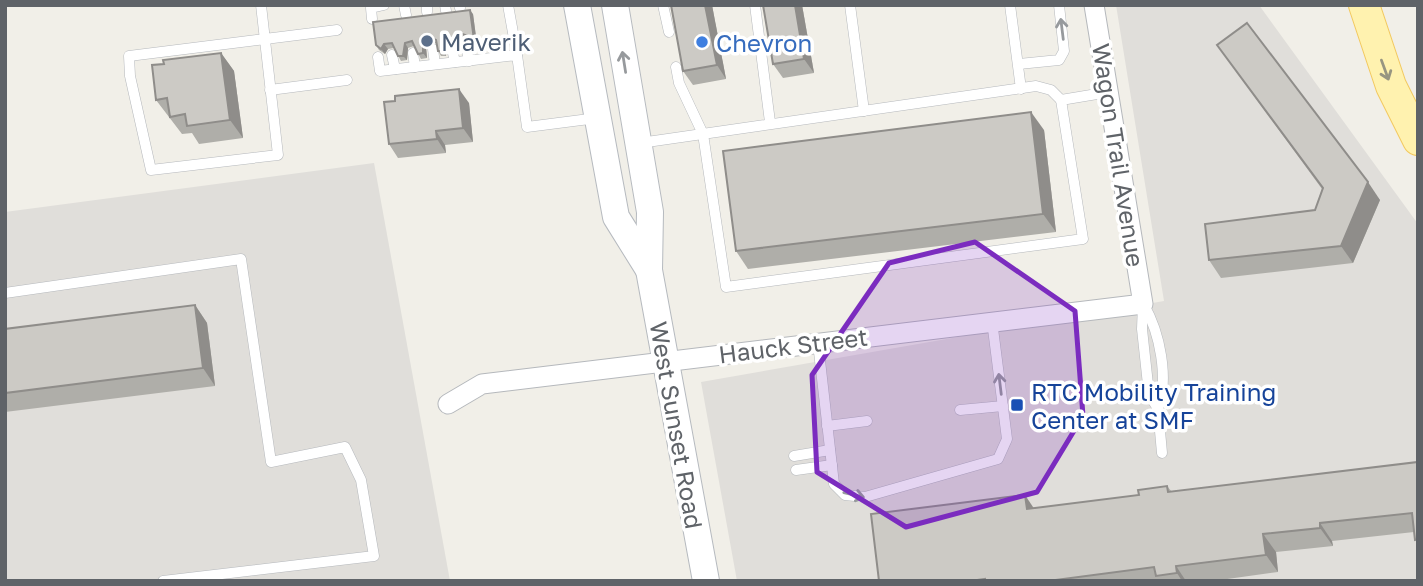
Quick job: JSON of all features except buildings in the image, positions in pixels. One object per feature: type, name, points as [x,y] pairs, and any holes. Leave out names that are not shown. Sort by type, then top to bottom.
[{"type":"main road","name":"West Sunset Road","points":[[577,5],[616,218],[649,270]]},
{"type":"main road","name":"West Sunset Road","points":[[615,5],[650,212],[649,270],[706,581]]},
{"type":"main road","points":[[1364,5],[1391,86],[1418,140]]},
{"type":"street","name":"Wagon Trail Avenue","points":[[1094,5],[1143,304]]},
{"type":"street","name":"Hauck Street","points":[[448,404],[482,384],[1143,304]]},
{"type":"lane","points":[[261,5],[264,39],[278,155],[151,170],[130,76],[129,57],[264,39],[337,30]]},
{"type":"lane","points":[[508,5],[527,127],[598,118]]},
{"type":"lane","points":[[663,5],[668,32]]},
{"type":"lane","points":[[755,5],[770,122]]},
{"type":"lane","points":[[850,5],[864,111]]},
{"type":"lane","points":[[1010,5],[1021,89]]},
{"type":"lane","points":[[1019,64],[1059,60],[1064,51],[1059,5]]},
{"type":"lane","points":[[372,19],[371,8],[386,9]]},
{"type":"lane","points":[[466,46],[468,61]]},
{"type":"lane","points":[[433,49],[435,64]]},
{"type":"lane","points":[[452,49],[455,62]]},
{"type":"lane","points":[[412,53],[415,67]]},
{"type":"lane","points":[[392,55],[395,69]]},
{"type":"lane","points":[[378,57],[380,71],[517,55]]},
{"type":"lane","points":[[638,143],[703,134],[770,122],[1036,86],[1051,90],[1061,100],[1083,239],[726,287],[703,134],[679,83],[676,67]]},
{"type":"lane","points":[[270,90],[347,80]]},
{"type":"lane","points":[[1061,100],[1110,92]]},
{"type":"lane","points":[[5,293],[241,259],[271,462],[345,447],[361,480],[374,556],[163,581]]},
{"type":"lane","points":[[1143,304],[1142,329],[1149,394],[1158,409],[1163,453]]},
{"type":"lane","points":[[818,342],[834,484],[845,495],[865,498],[998,458],[1007,439],[992,321]]},
{"type":"lane","points":[[960,410],[1003,406]]},
{"type":"lane","points":[[827,426],[867,421]]},
{"type":"lane","points":[[794,456],[830,450]]},
{"type":"lane","points":[[796,470],[832,465]]},
{"type":"highlighted area","points":[[975,242],[1075,311],[1083,416],[1037,492],[906,527],[817,472],[812,375],[889,263]]},
{"type":"shaded area","points":[[1116,5],[1259,5],[1418,224],[1418,581],[737,581],[701,382],[1164,301]]},
{"type":"shaded area","points":[[374,163],[450,581],[5,581],[5,212]]},
{"type":"place","name":"Maverik","points":[[427,41]]},
{"type":"place","name":"Chevron","points":[[702,42]]},
{"type":"place","name":"RTC Mobility Training Center at SMF","points":[[1017,405]]}]
